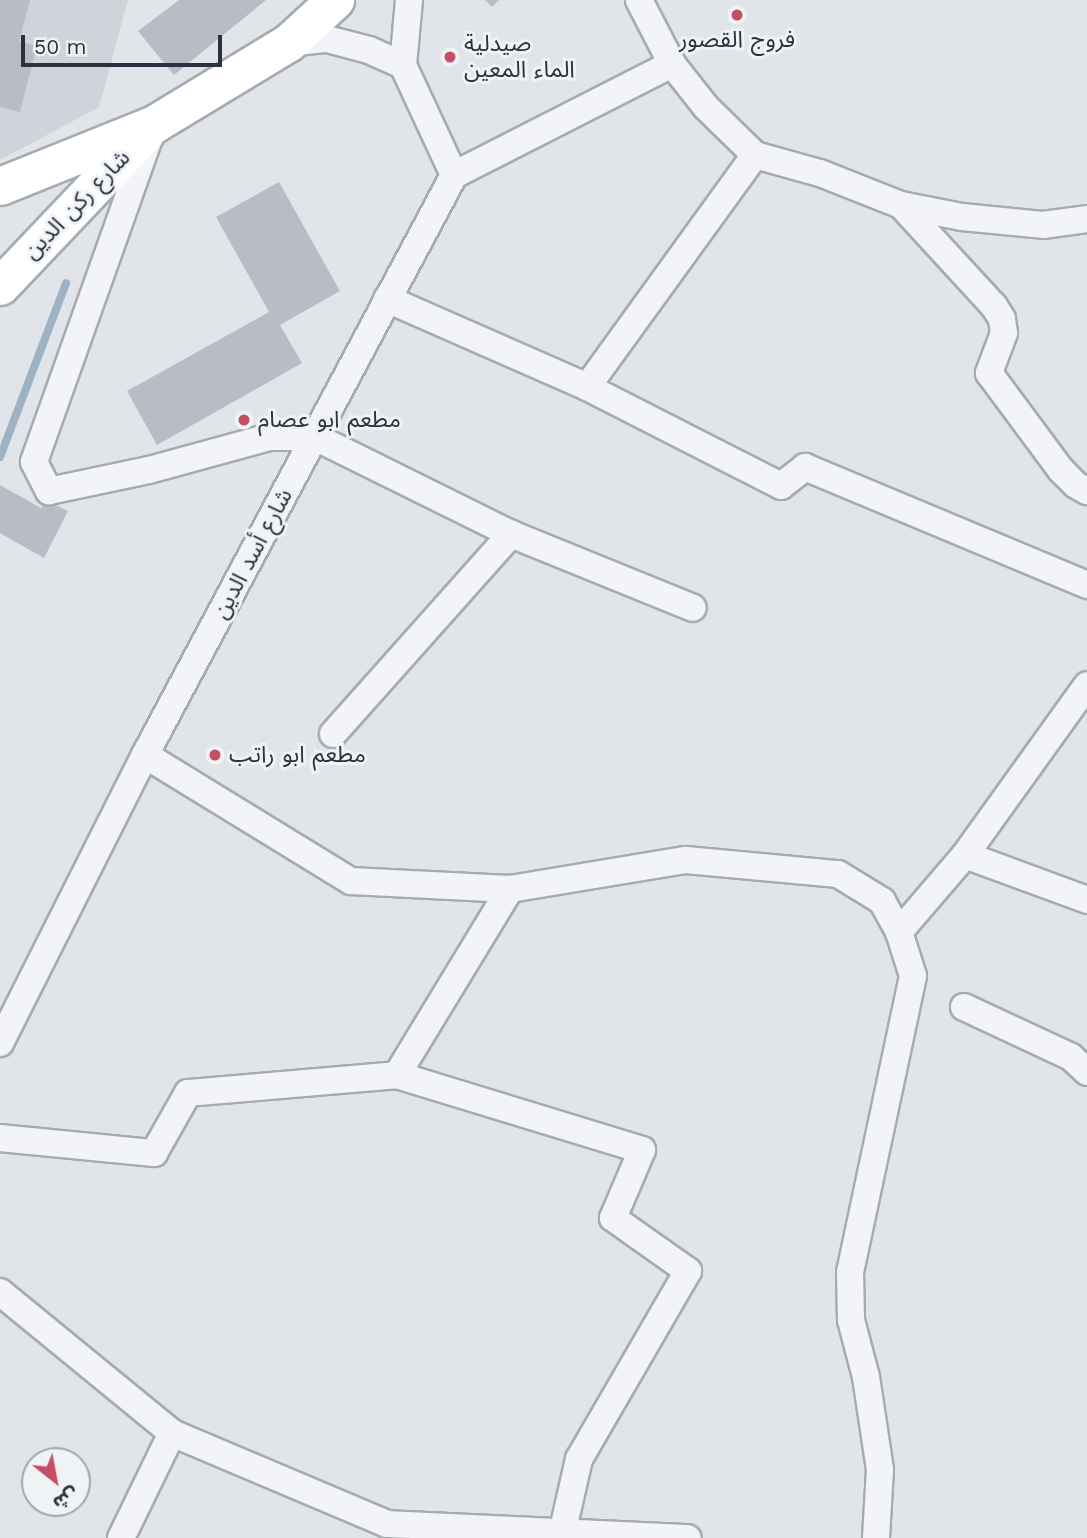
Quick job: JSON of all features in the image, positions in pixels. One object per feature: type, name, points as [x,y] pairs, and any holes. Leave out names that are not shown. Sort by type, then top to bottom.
[{"type":"main road","points":[[0,186],[154,124],[288,43],[335,0]]},
{"type":"main road","name":"شارع ركن الدين","points":[[0,286],[154,124]]},
{"type":"street","points":[[409,0],[403,65],[454,175],[672,64]]},
{"type":"street","points":[[639,0],[672,64],[706,107],[755,155],[820,173],[901,205],[962,217],[1043,225],[1087,219]]},
{"type":"street","points":[[288,43],[327,39],[369,50],[403,65]]},
{"type":"street","points":[[154,124],[34,462],[49,491],[149,470],[270,437],[315,437],[511,534],[693,608]]},
{"type":"street","points":[[587,387],[755,155]]},
{"type":"street","name":"شارع أسد الدين","points":[[0,1043],[145,755],[454,175]]},
{"type":"street","points":[[901,205],[1002,318],[1004,333],[989,373],[1061,470],[1076,485],[1087,491]]},
{"type":"street","points":[[387,299],[587,387],[781,486],[805,467],[1087,585]]},
{"type":"street","points":[[333,734],[511,534]]},
{"type":"street","points":[[900,932],[965,855],[1087,685]]},
{"type":"street","points":[[145,755],[351,880],[510,889],[685,860],[838,874],[882,901],[900,932],[913,976],[850,1272],[851,1320],[866,1377],[880,1470],[876,1538]]},
{"type":"street","points":[[965,855],[1087,901]]},
{"type":"street","points":[[397,1074],[510,889]]},
{"type":"street","points":[[964,1007],[1071,1057],[1087,1072]]},
{"type":"street","points":[[0,1138],[154,1153],[188,1093],[397,1074],[642,1150],[613,1218],[688,1271],[579,1459],[561,1535]]},
{"type":"street","points":[[0,1293],[172,1433],[387,1524],[561,1535],[688,1538]]},
{"type":"street","points":[[121,1538],[172,1433]]},
{"type":"shaded area","points":[[0,0],[128,0],[99,107],[0,160]]},
{"type":"building","points":[[0,0],[30,0],[19,41],[37,46],[20,112],[0,107]]},
{"type":"building","points":[[179,0],[266,0],[174,75],[138,31]]},
{"type":"building","points":[[485,0],[499,0],[492,7]]},
{"type":"building","points":[[279,182],[340,291],[280,325],[302,363],[157,445],[127,391],[269,312],[216,217]]},
{"type":"building","points":[[0,485],[41,508],[45,500],[68,511],[44,558],[0,533]]},
{"type":"waterway","points":[[0,457],[66,283]]},
{"type":"place","name":"فروج القصور","points":[[737,15]]},
{"type":"place","name":"صيدلية الماء المعين","points":[[450,57]]},
{"type":"place","name":"مطعم ابو عصام","points":[[244,420]]},
{"type":"place","name":"مطعم ابو راتب","points":[[215,755]]}]
